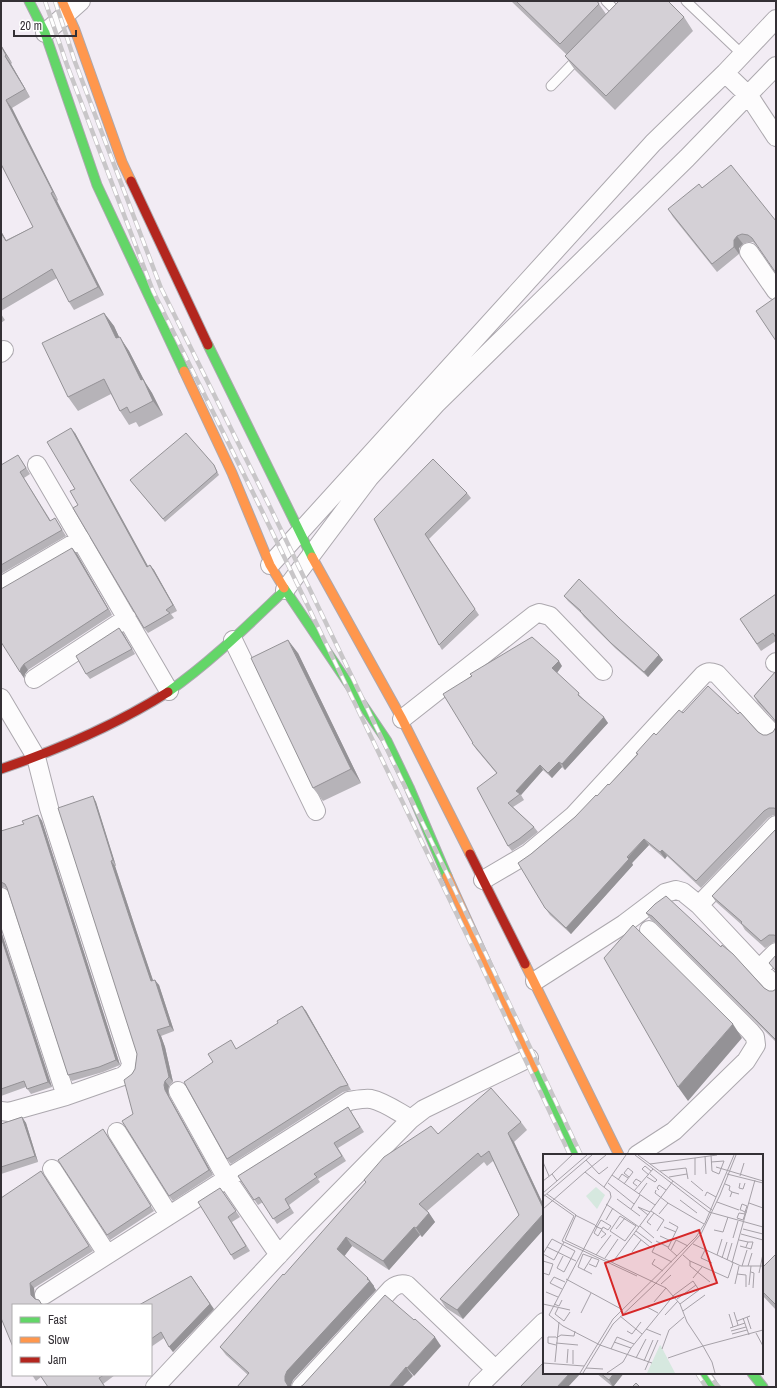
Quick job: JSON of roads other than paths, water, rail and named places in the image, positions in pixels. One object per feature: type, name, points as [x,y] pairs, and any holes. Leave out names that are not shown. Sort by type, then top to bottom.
[{"type":"street","points":[[29,1],[45,33],[97,184],[232,473],[268,573],[285,590],[387,741],[409,787],[529,1058],[577,1154]]},
{"type":"street","points":[[45,33],[65,7],[82,1]]},
{"type":"street","points":[[65,7],[75,30],[122,162],[223,376],[311,555],[402,719],[535,981],[619,1154]]},
{"type":"street","points":[[268,573],[300,533],[654,143],[743,55],[776,19]]},
{"type":"street","points":[[1,769],[36,758],[118,722],[169,691],[233,640],[285,590],[369,478],[438,403],[749,96],[776,66]]},
{"type":"street","points":[[725,73],[749,96],[776,137]]},
{"type":"street","points":[[749,252],[771,273],[776,291]]},
{"type":"street","points":[[38,465],[169,691]]},
{"type":"street","points":[[1,586],[81,540]]},
{"type":"street","points":[[258,615],[261,601]]},
{"type":"street","points":[[402,719],[534,615],[539,613],[550,616],[603,671]]},
{"type":"street","points":[[34,679],[126,618]]},
{"type":"street","points":[[233,640],[316,811]]},
{"type":"street","points":[[483,880],[529,853],[573,816],[706,673],[711,672],[717,674],[770,731]]},
{"type":"street","points":[[1,698],[36,758],[49,808],[132,1063],[129,1071],[123,1076],[66,1096],[9,1112],[1,1111]]},
{"type":"street","points":[[699,905],[776,825]]},
{"type":"street","points":[[535,981],[624,924],[665,893],[671,891],[683,892],[699,905],[776,987]]},
{"type":"street","points":[[1,897],[66,1096]]},
{"type":"street","points":[[638,1154],[674,1131],[746,1061],[756,1045],[755,1037],[750,1031],[649,930]]},
{"type":"street","points":[[759,970],[776,952]]},
{"type":"street","points":[[155,1387],[279,1255],[411,1119],[424,1110],[529,1058]]},
{"type":"street","points":[[178,1091],[227,1179],[279,1255]]},
{"type":"street","points":[[44,1295],[349,1101],[371,1099],[411,1119]]},
{"type":"street","points":[[117,1132],[169,1215]]},
{"type":"street","points":[[52,1169],[107,1254]]},
{"type":"street","points":[[301,1387],[391,1289],[402,1283],[407,1285],[495,1369]]},
{"type":"street","points":[[478,1387],[543,1323]]},
{"type":"street","points":[[706,1374],[714,1387]]},
{"type":"street","points":[[753,1374],[763,1387]]},
{"type":"lane","points":[[606,1],[619,15]]},
{"type":"lane","points":[[686,1],[743,55]]},
{"type":"lane","points":[[551,86],[583,53]]},
{"type":"railway","points":[[45,1],[67,65],[153,291],[262,511],[474,950],[570,1154]]},
{"type":"railway","points":[[55,1],[75,62],[161,288],[270,507],[581,1154]]},
{"type":"railway","points":[[698,1374],[706,1387]]},
{"type":"railway","points":[[709,1374],[719,1387]]}]
